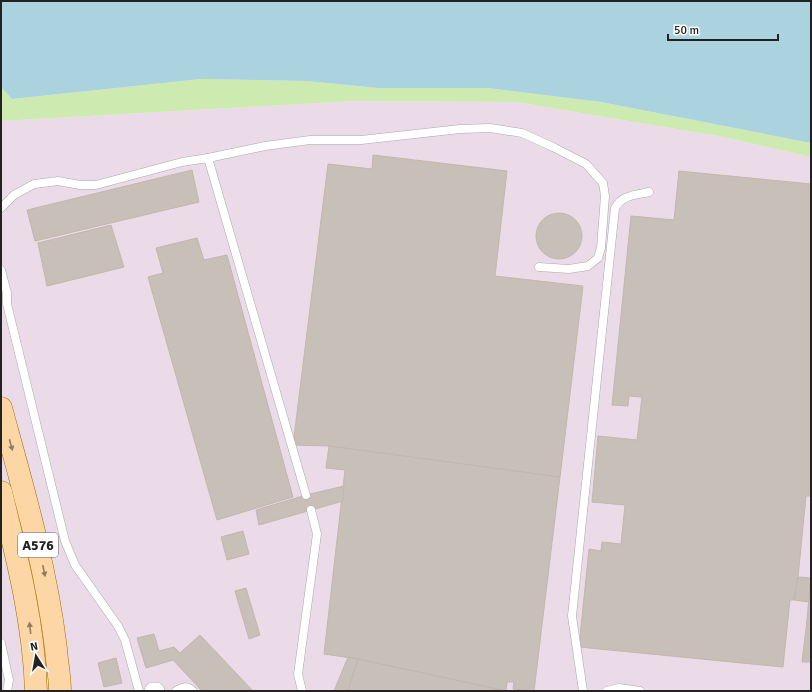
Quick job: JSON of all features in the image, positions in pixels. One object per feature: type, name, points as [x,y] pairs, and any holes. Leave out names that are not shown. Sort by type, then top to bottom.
[{"type":"main road","name":"A576","points":[[1,408],[38,543],[52,618],[60,688]]},
{"type":"main road","name":"A576","points":[[1,492],[16,553],[28,614],[36,686]]},
{"type":"lane","points":[[1,208],[14,195],[34,184],[58,181],[80,185],[96,185],[182,162],[265,146],[310,140],[361,140],[460,129],[490,128],[522,133],[553,147],[586,164],[603,183],[605,196],[601,248],[598,258],[588,266],[569,269],[539,267]]},
{"type":"lane","points":[[208,158],[306,495]]},
{"type":"lane","points":[[583,691],[572,616],[615,208],[619,202],[627,197],[649,192]]},
{"type":"lane","points":[[1,270],[7,293],[7,304],[65,541],[75,565],[118,626],[125,640],[139,691]]},
{"type":"lane","points":[[302,691],[298,674],[317,534],[311,510]]},
{"type":"lane","points":[[1,643],[9,680],[7,691]]},
{"type":"lane","points":[[176,691],[187,687],[193,691]]},
{"type":"lane","points":[[607,691],[619,688],[640,691]]},
{"type":"shaded area","points":[[353,101],[516,102],[724,137],[811,157],[811,691],[1,691],[1,121]]},
{"type":"green space","points":[[201,79],[306,81],[378,88],[488,88],[601,102],[811,143],[811,157],[724,137],[516,102],[353,101],[1,121],[1,87],[12,99]]},
{"type":"water","points":[[1,1],[811,1],[811,143],[601,102],[488,88],[378,88],[306,81],[201,79],[12,99],[1,87]]},
{"type":"building","points":[[373,155],[507,171],[495,276],[583,286],[560,477],[329,446],[293,445],[328,164],[372,169]]},
{"type":"building","points":[[192,170],[199,202],[35,241],[27,210]]},
{"type":"building","points":[[679,171],[811,184],[811,496],[806,496],[798,577],[794,600],[790,600],[783,667],[579,647],[589,549],[601,551],[602,542],[621,544],[625,505],[592,502],[598,436],[637,440],[642,397],[629,396],[628,406],[612,405],[631,216],[674,220]]},
{"type":"building","points":[[559,213],[572,217],[578,223],[582,236],[578,249],[572,255],[559,259],[546,255],[540,249],[536,236],[540,223],[546,217]]},
{"type":"building","points":[[111,225],[124,267],[47,286],[38,243]]},
{"type":"building","points":[[197,238],[204,260],[227,255],[293,497],[217,520],[148,277],[163,273],[156,248]]},
{"type":"building","points":[[329,446],[560,477],[534,691],[513,689],[514,682],[507,682],[506,691],[358,659],[324,654],[345,470],[326,468]]},
{"type":"building","points":[[344,486],[343,501],[259,525],[256,510],[306,495]]},
{"type":"building","points":[[243,531],[249,554],[227,560],[221,537]]},
{"type":"building","points":[[798,577],[811,578],[809,602],[794,600]]},
{"type":"building","points":[[811,578],[811,630],[806,629]]},
{"type":"building","points":[[246,588],[260,635],[249,639],[235,591]]},
{"type":"building","points":[[806,629],[811,630],[811,662],[802,662]]},
{"type":"building","points":[[154,634],[159,651],[174,647],[180,653],[200,635],[253,691],[202,691],[173,660],[146,668],[137,638]]},
{"type":"building","points":[[348,657],[358,659],[348,691],[334,691]]},
{"type":"building","points":[[116,658],[122,683],[104,687],[98,663]]},
{"type":"building","points":[[358,659],[506,691],[348,691]]}]
